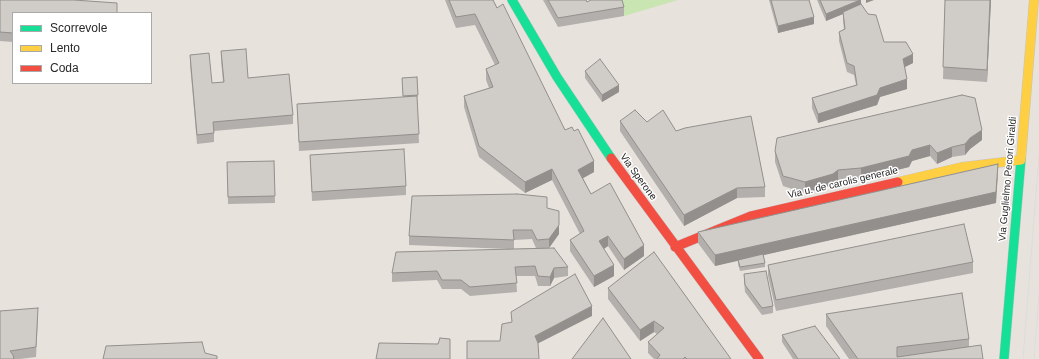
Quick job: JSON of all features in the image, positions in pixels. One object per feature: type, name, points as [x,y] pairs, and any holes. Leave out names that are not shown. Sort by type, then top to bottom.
[{"type":"street","name":"Via Sperone","points":[[512,0],[558,77],[613,161],[759,359]]},
{"type":"street","name":"Via Guglielmo Pecori Giraldi","points":[[1004,359],[1034,0]]},
{"type":"street","name":"Via u. de carolis generale","points":[[675,247],[751,216],[962,167],[1021,160]]},
{"type":"green space","points":[[619,0],[678,0],[624,16]]},
{"type":"building","points":[[0,0],[74,0],[117,3],[117,12],[12,12],[12,33],[0,32]]},
{"type":"building","points":[[449,0],[493,0],[497,8],[503,4],[565,130],[572,127],[574,131],[578,129],[594,161],[578,170],[591,194],[610,183],[644,245],[624,259],[608,236],[599,241],[614,265],[594,276],[570,240],[584,231],[552,169],[525,182],[479,146],[464,96],[493,87],[486,69],[499,63],[475,14],[456,17]]},
{"type":"building","points":[[548,0],[586,0],[587,2],[591,0],[622,0],[624,7],[558,18]]},
{"type":"building","points":[[771,0],[809,0],[814,17],[778,26]]},
{"type":"building","points":[[820,0],[860,0],[826,14]]},
{"type":"building","points":[[945,0],[990,0],[987,70],[943,67]]},
{"type":"building","points":[[861,4],[868,14],[876,15],[884,42],[906,42],[913,54],[903,59],[907,79],[880,88],[877,95],[818,114],[812,98],[857,85],[854,66],[847,63],[839,32],[845,29],[843,12]]},
{"type":"building","points":[[246,49],[248,78],[289,74],[293,115],[213,122],[214,133],[197,135],[190,55],[209,53],[212,83],[224,82],[221,51]]},
{"type":"building","points":[[600,59],[619,85],[602,95],[585,71]]},
{"type":"building","points":[[417,77],[418,95],[403,96],[402,78]]},
{"type":"building","points":[[962,95],[975,98],[982,130],[970,138],[965,144],[937,153],[930,145],[912,150],[909,156],[861,168],[838,170],[833,174],[805,182],[783,176],[775,151],[777,138]]},
{"type":"building","points":[[417,96],[419,134],[299,142],[297,104]]},
{"type":"building","points":[[635,110],[647,122],[663,110],[676,131],[751,116],[765,187],[737,188],[684,215],[620,121]]},
{"type":"building","points":[[404,149],[406,186],[312,192],[310,155]]},
{"type":"building","points":[[274,161],[275,196],[228,197],[227,162]]},
{"type":"building","points":[[998,164],[996,192],[715,255],[698,232]]},
{"type":"building","points":[[517,194],[547,197],[547,208],[559,211],[559,225],[549,239],[537,240],[532,230],[513,230],[514,240],[409,236],[412,196]]},
{"type":"building","points":[[964,224],[973,262],[776,300],[768,265]]},
{"type":"building","points":[[554,248],[568,267],[554,268],[550,277],[538,276],[535,266],[515,267],[517,283],[470,287],[461,280],[442,280],[437,271],[392,273],[396,252]]},
{"type":"building","points":[[654,252],[731,359],[687,359],[685,357],[683,359],[657,359],[660,355],[648,342],[664,328],[654,321],[640,330],[608,288]]},
{"type":"building","points":[[763,254],[765,263],[740,267],[738,260]]},
{"type":"building","points":[[766,271],[773,306],[762,308],[745,285],[744,274]]},
{"type":"building","points":[[575,274],[592,306],[535,336],[538,343],[539,359],[467,359],[467,341],[500,341],[502,324],[512,322],[511,312]]},
{"type":"building","points":[[962,293],[969,339],[897,347],[897,357],[981,345],[983,359],[858,359],[826,314]]},
{"type":"building","points":[[38,308],[36,347],[10,351],[14,359],[0,359],[0,311]]},
{"type":"building","points":[[603,318],[631,359],[572,359]]},
{"type":"building","points":[[815,326],[840,359],[798,359],[782,335]]},
{"type":"building","points":[[440,338],[450,339],[450,359],[376,359],[379,343],[438,344]]},
{"type":"building","points":[[202,342],[205,353],[217,356],[217,359],[103,359],[106,346]]},
{"type":"tram line","points":[[1023,359],[1039,155]]},
{"type":"tram line","points":[[1034,359],[1039,295]]},
{"type":"traffic: fast","points":[[512,0],[557,77],[611,158]]},
{"type":"traffic: fast","points":[[1004,359],[1021,159]]},
{"type":"traffic: slow","points":[[1021,159],[1034,0]]},
{"type":"traffic: slow","points":[[898,182],[962,167],[1021,160]]},
{"type":"traffic: jam","points":[[611,158],[759,359]]},
{"type":"traffic: jam","points":[[675,247],[751,216],[898,182]]}]
